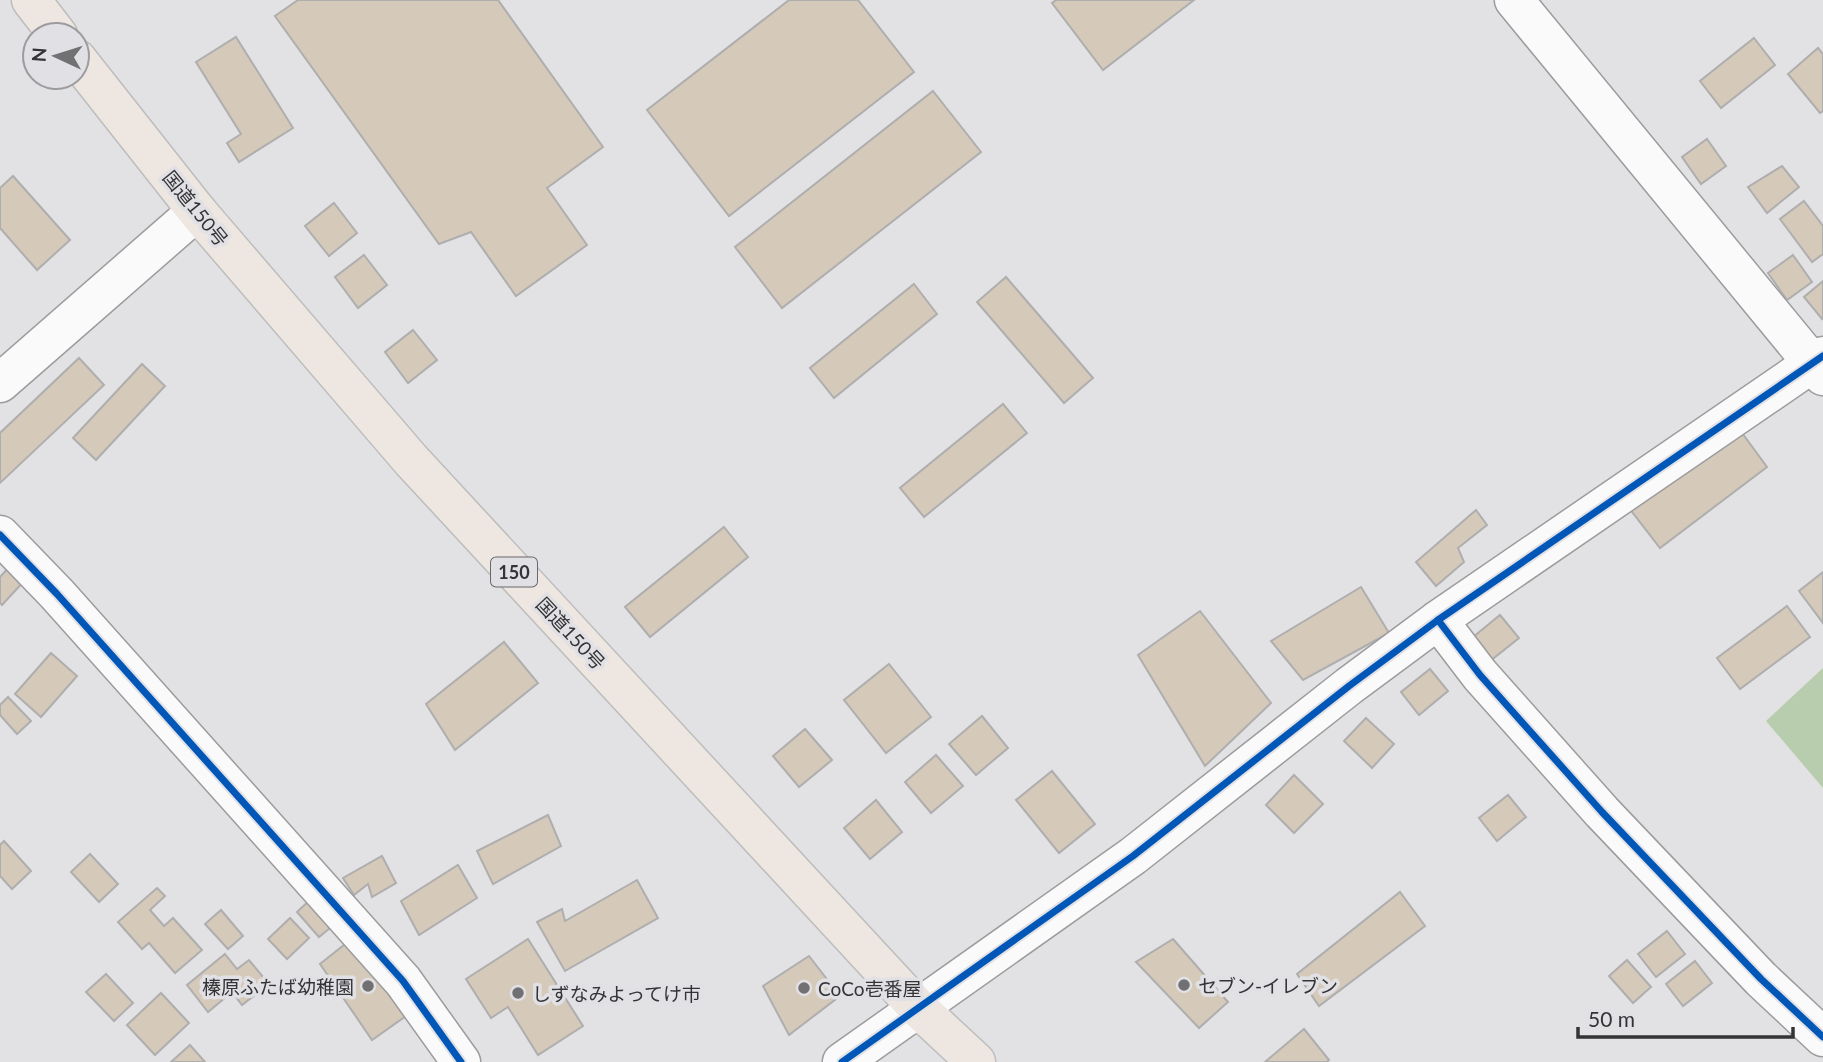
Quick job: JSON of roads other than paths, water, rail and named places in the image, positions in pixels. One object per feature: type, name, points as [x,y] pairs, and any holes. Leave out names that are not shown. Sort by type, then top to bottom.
[{"type":"highway","points":[[31,0],[47,21]]},
{"type":"highway","name":"国道150号","points":[[91,77],[197,211],[411,460],[918,1008],[976,1062]]},
{"type":"street","points":[[842,1062],[1133,856],[1349,686],[1438,620],[1820,365],[1514,0]]},
{"type":"street","points":[[0,383],[197,211]]},
{"type":"street","points":[[0,535],[57,594],[403,981],[461,1062]]},
{"type":"street","points":[[1438,620],[1480,675],[1602,811],[1761,979],[1823,1037]]},
{"type":"place","name":"セブン-イレブン","points":[[1184,985]]},
{"type":"place","name":"榛原ふたば幼稚園","points":[[368,986]]},
{"type":"place","name":"CoCo壱番屋","points":[[804,988]]},
{"type":"place","name":"しずなみよってけ市","points":[[518,993]]}]
